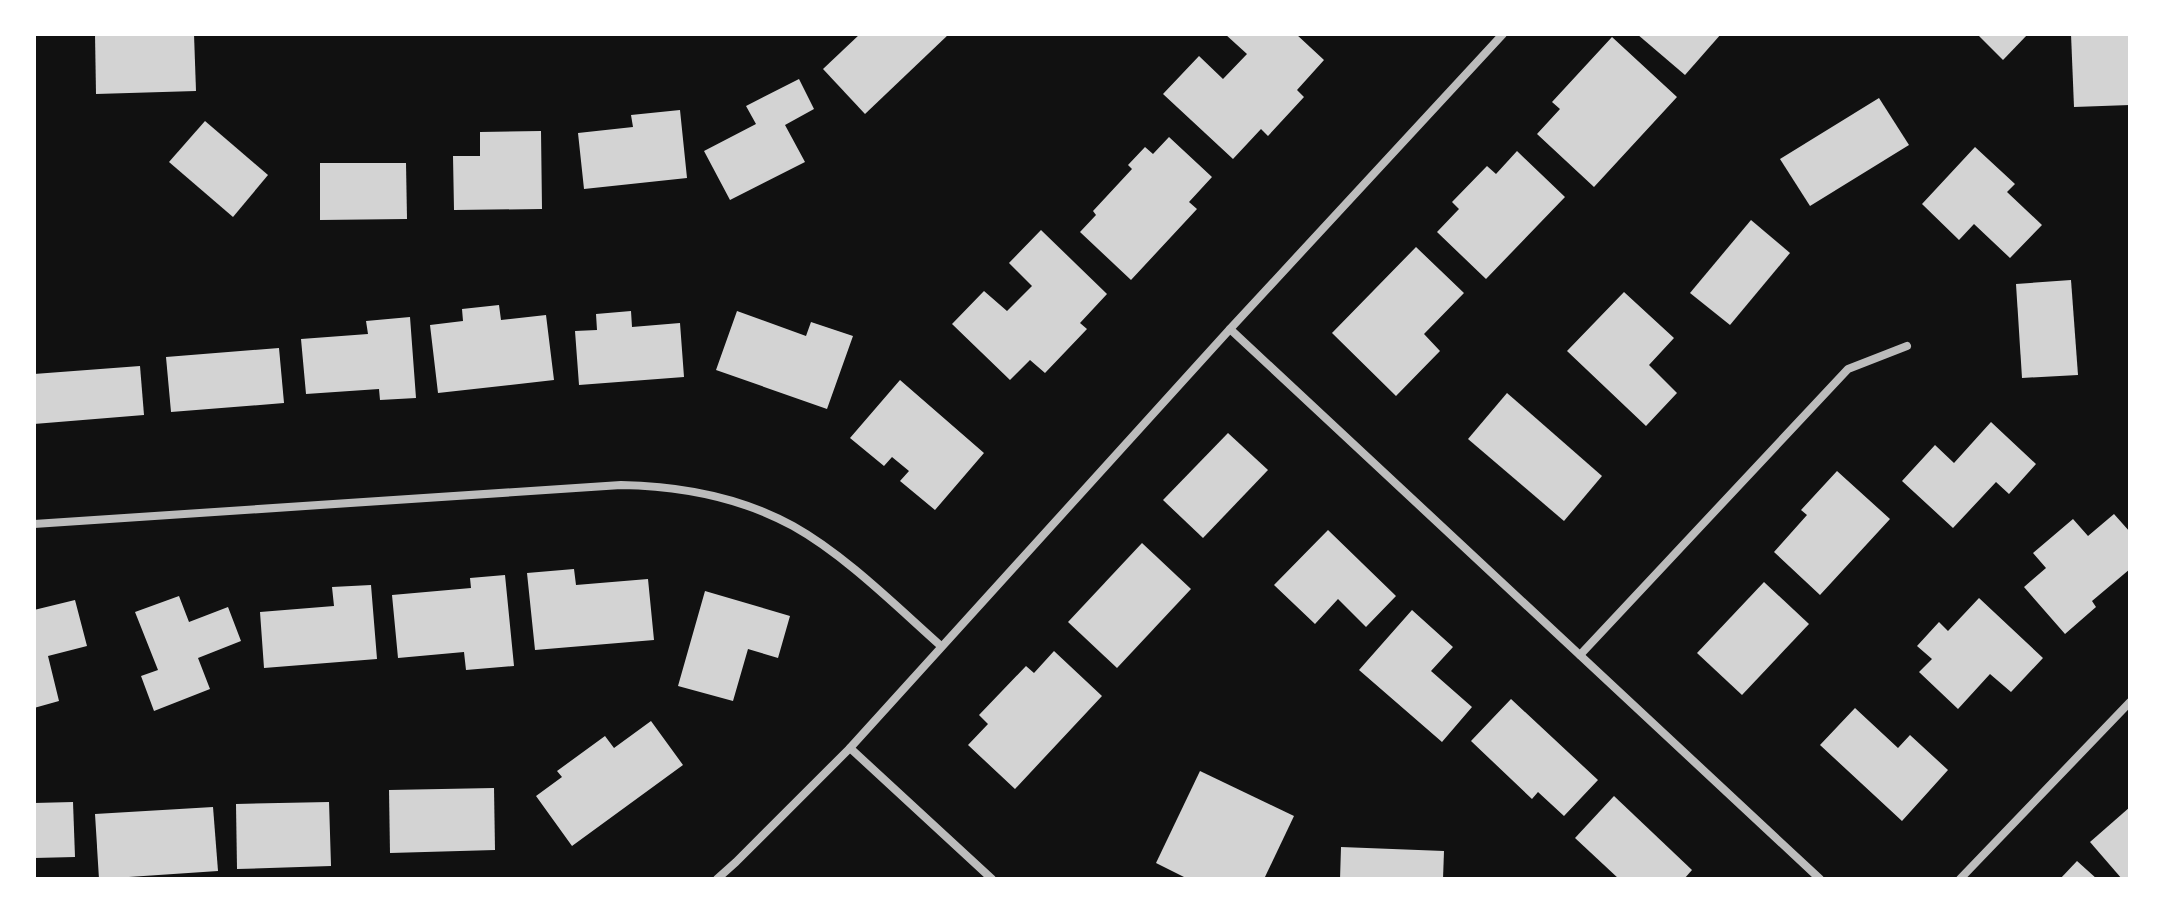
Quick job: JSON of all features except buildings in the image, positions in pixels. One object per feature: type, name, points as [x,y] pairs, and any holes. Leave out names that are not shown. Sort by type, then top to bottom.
[{"type":"street","points":[[717,879],[850,748],[1503,34]]},
{"type":"street","points":[[1230,329],[1820,879]]},
{"type":"street","points":[[1580,655],[1848,369],[1907,346]]},
{"type":"street","points":[[34,524],[621,485],[665,486],[716,496],[795,527],[857,572],[941,646]]},
{"type":"street","points":[[1960,879],[2130,702]]},
{"type":"street","points":[[850,748],[992,879]]}]
